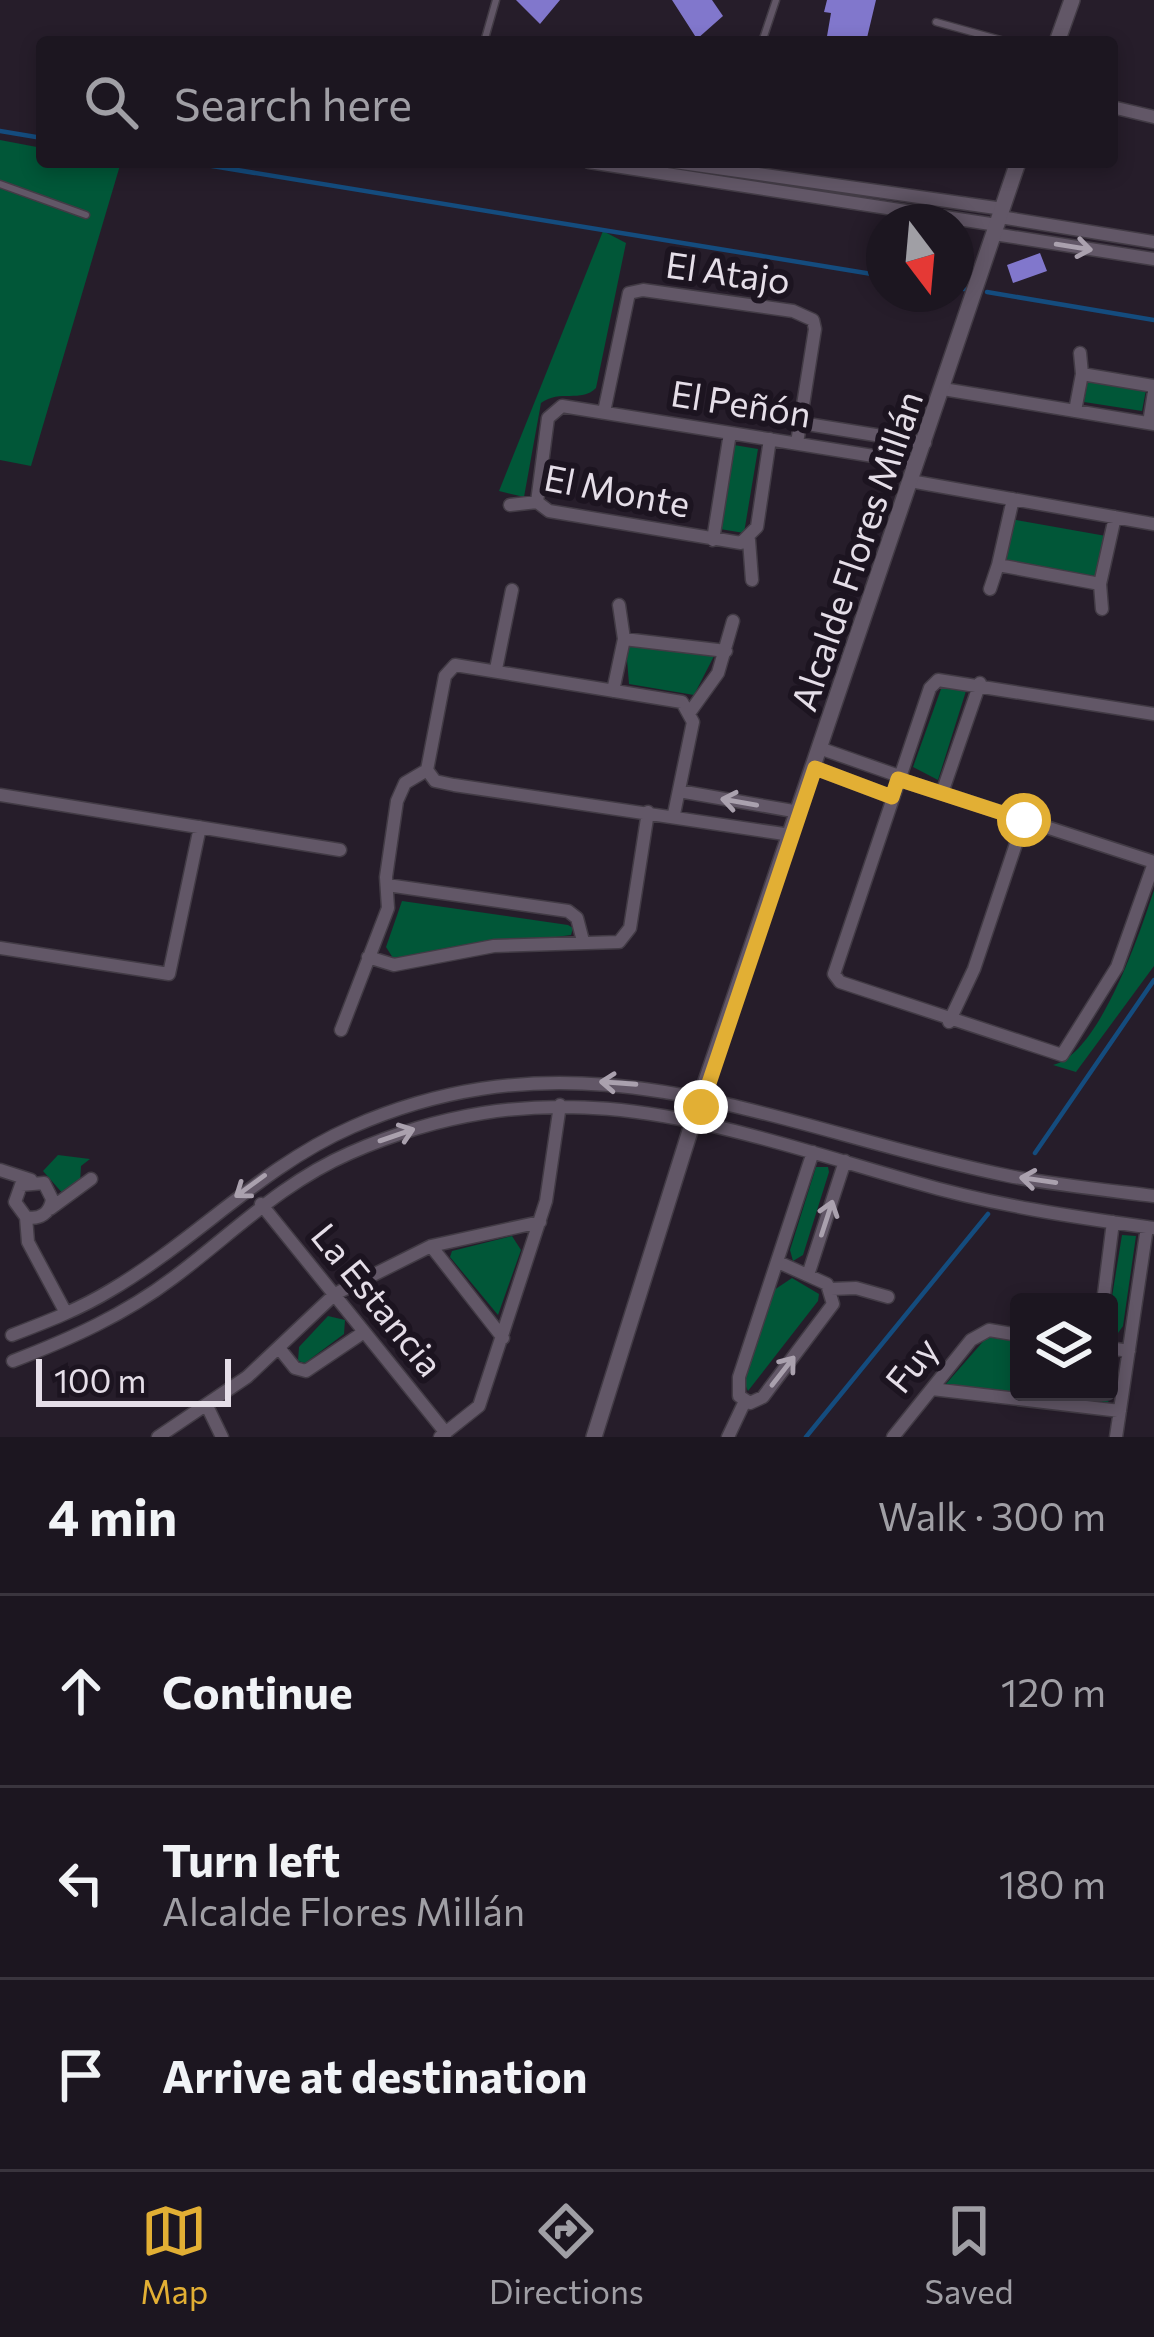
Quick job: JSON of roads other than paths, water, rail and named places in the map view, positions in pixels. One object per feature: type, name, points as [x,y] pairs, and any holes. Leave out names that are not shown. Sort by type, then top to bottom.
[{"type":"street","points":[[1060,36],[1072,0]]},
{"type":"street","points":[[1118,108],[1154,117]]},
{"type":"street","points":[[682,168],[1154,242]]},
{"type":"street","name":"Alcalde Flores Millán","points":[[594,1437],[701,1096],[1016,168]]},
{"type":"street","points":[[998,221],[1154,259]]},
{"type":"street","name":"El Atajo","points":[[604,412],[622,305],[629,293],[644,290],[793,311],[812,320],[815,338],[797,443]]},
{"type":"street","points":[[1075,411],[1082,374],[1079,353]]},
{"type":"street","points":[[943,389],[1151,424],[1154,389],[1082,374]]},
{"type":"street","name":"El Peñón","points":[[537,502],[548,418],[555,408],[917,464]]},
{"type":"street","name":"El Peñón","points":[[801,423],[925,442]]},
{"type":"street","name":"El Monte","points":[[712,540],[730,433]]},
{"type":"street","points":[[752,580],[749,540],[757,526],[770,439]]},
{"type":"street","points":[[910,481],[1154,524]]},
{"type":"street","points":[[990,589],[1013,499]]},
{"type":"street","name":"El Monte","points":[[510,505],[537,502],[549,511],[712,540],[749,540]]},
{"type":"street","points":[[1102,609],[1100,584],[1115,517]]},
{"type":"street","points":[[998,566],[1100,584]]},
{"type":"street","points":[[496,669],[512,590]]},
{"type":"street","points":[[613,691],[625,638],[619,605]]},
{"type":"street","points":[[690,712],[718,673],[733,621]]},
{"type":"street","points":[[625,638],[727,650]]},
{"type":"street","points":[[341,1030],[388,908],[398,801],[405,783],[427,770],[445,676],[455,665],[682,702],[693,722],[674,814]]},
{"type":"street","points":[[822,749],[899,778],[942,794],[1154,863],[1117,967],[1062,1055],[950,1022],[840,982],[834,974],[892,797],[899,778],[930,688],[950,678],[1154,715]]},
{"type":"street","points":[[942,794],[980,683]]},
{"type":"street","points":[[815,768],[892,797]]},
{"type":"street","points":[[427,770],[436,781],[454,785],[674,814],[791,835]]},
{"type":"street","points":[[679,791],[799,812]]},
{"type":"street","points":[[0,796],[340,850]]},
{"type":"street","points":[[368,956],[394,965],[477,948],[583,941],[612,944],[628,934],[648,812]]},
{"type":"street","points":[[950,1022],[974,969],[1024,820]]},
{"type":"street","points":[[0,948],[169,974],[200,827]]},
{"type":"street","points":[[387,885],[568,911],[577,918],[583,941]]},
{"type":"street","points":[[11,1335],[105,1294],[310,1148],[385,1114],[481,1088],[575,1081],[701,1096],[1010,1176],[1154,1196]]},
{"type":"street","points":[[481,1088],[491,1112]]},
{"type":"street","points":[[443,1435],[479,1406],[540,1222],[560,1105]]},
{"type":"street","points":[[13,1361],[124,1311],[261,1204],[371,1144],[491,1112],[560,1105],[643,1109],[1018,1208],[1150,1227],[1117,1437]]},
{"type":"street","points":[[745,1402],[738,1392],[740,1377],[813,1152]]},
{"type":"street","points":[[916,1153],[916,1183]]},
{"type":"street","points":[[808,1275],[845,1161]]},
{"type":"street","points":[[0,1171],[32,1180],[51,1192],[49,1210]]},
{"type":"street","points":[[26,1216],[49,1210],[92,1179]]},
{"type":"street","points":[[32,1180],[15,1196],[26,1216],[28,1242],[66,1313]]},
{"type":"street","name":"La Estancia","points":[[261,1204],[443,1435]]},
{"type":"street","points":[[158,1437],[208,1406],[335,1294],[431,1246],[540,1222]]},
{"type":"street","points":[[1104,1293],[1113,1222]]},
{"type":"street","points":[[431,1246],[502,1338]]},
{"type":"street","points":[[778,1262],[831,1289],[856,1288],[888,1297]]},
{"type":"street","points":[[728,1437],[745,1402],[763,1397],[832,1309],[831,1289]]},
{"type":"street","points":[[105,1294],[124,1311]]},
{"type":"street","points":[[279,1348],[295,1368],[306,1371],[364,1332]]},
{"type":"street","name":"Fuy","points":[[893,1437],[980,1334],[1010,1335]]},
{"type":"street","points":[[1118,1349],[1129,1351]]},
{"type":"street","points":[[932,1389],[1120,1412]]},
{"type":"street","points":[[208,1406],[222,1437]]},
{"type":"lane","points":[[486,36],[496,0]]},
{"type":"lane","points":[[764,36],[776,0]]},
{"type":"lane","points":[[936,22],[986,36]]},
{"type":"lane","points":[[0,184],[86,215]]},
{"type":"waterway","points":[[0,131],[36,137]]},
{"type":"waterway","points":[[225,168],[866,273]]},
{"type":"waterway","points":[[987,292],[1154,320]]},
{"type":"waterway","points":[[1035,1153],[1154,980]]},
{"type":"waterway","points":[[806,1437],[988,1214]]}]
